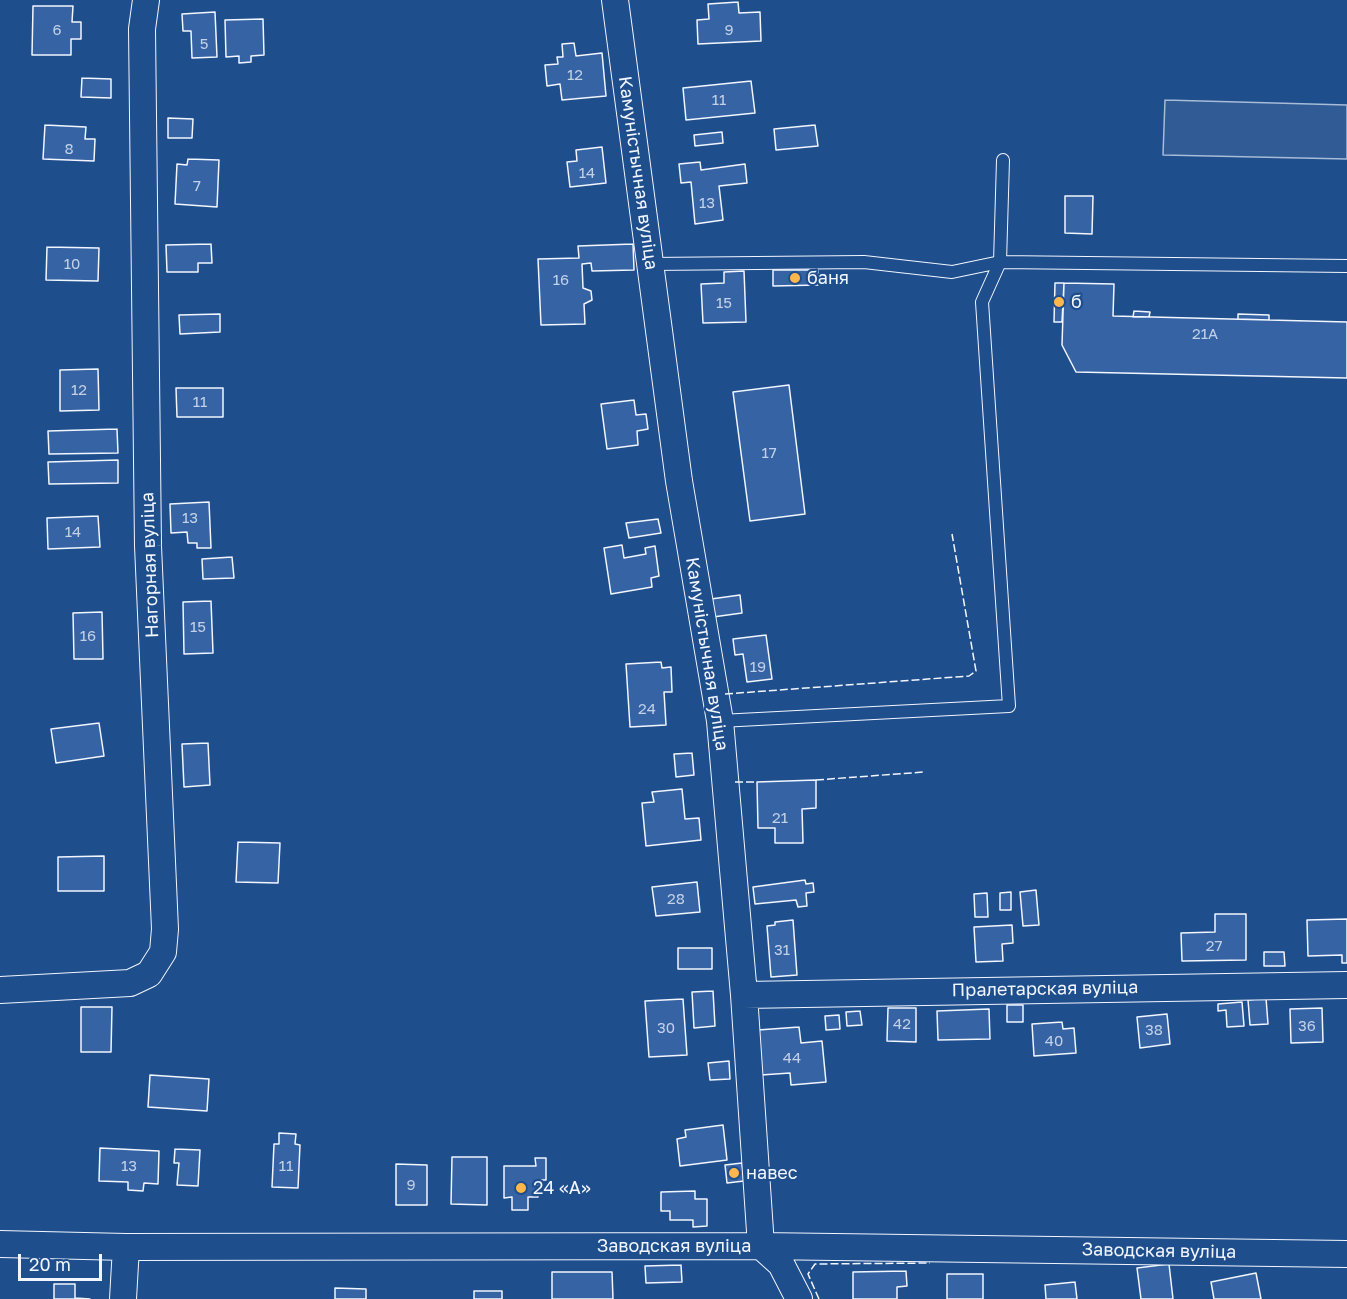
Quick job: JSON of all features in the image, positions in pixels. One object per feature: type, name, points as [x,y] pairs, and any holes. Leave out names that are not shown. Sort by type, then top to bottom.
[{"type":"street","name":"Нагорная вуліца","points":[[0,990],[130,983],[149,974],[163,952],[165,929],[148,546],[142,29],[146,0]]},
{"type":"street","name":"Камуністычная вуліца","points":[[615,0],[679,481],[720,721],[744,995],[761,1246]]},
{"type":"street","name":"Пралетарская вуліца","points":[[744,995],[1347,985]]},
{"type":"street","name":"Заводская вуліца","points":[[0,1244],[126,1247],[761,1246],[1347,1254]]},
{"type":"street","points":[[761,1246],[781,1264],[799,1299]]},
{"type":"street","points":[[123,1299],[126,1247]]},
{"type":"lane","points":[[720,721],[1009,706],[982,302],[1000,262],[1003,160]]},
{"type":"lane","points":[[650,264],[864,262],[952,272],[1000,262],[1347,266]]},
{"type":"shaded area","points":[[1165,100],[1347,105],[1347,159],[1163,155]]},
{"type":"building","points":[[738,2],[739,13],[760,12],[761,41],[698,44],[697,20],[709,19],[708,4]]},
{"type":"building","points":[[33,6],[73,6],[72,22],[81,22],[81,39],[71,39],[71,55],[32,55]]},
{"type":"building","points":[[215,12],[217,57],[192,58],[191,31],[183,31],[182,14]]},
{"type":"building","points":[[263,19],[264,55],[251,56],[251,62],[239,63],[239,56],[226,57],[225,20]]},
{"type":"building","points":[[574,43],[576,56],[602,53],[606,96],[562,100],[560,84],[547,86],[545,65],[558,64],[557,57],[563,57],[562,44]]},
{"type":"building","points":[[82,78],[111,79],[111,98],[81,97]]},
{"type":"building","points":[[751,81],[755,113],[686,120],[683,88]]},
{"type":"building","points":[[168,118],[193,119],[192,138],[168,138]]},
{"type":"building","points":[[45,125],[86,127],[85,139],[95,139],[94,161],[43,159]]},
{"type":"building","points":[[815,125],[818,146],[776,150],[774,129]]},
{"type":"building","points":[[722,132],[723,143],[695,146],[694,135]]},
{"type":"building","points":[[602,147],[606,183],[570,187],[567,162],[577,161],[576,150]]},
{"type":"building","points":[[188,159],[219,160],[217,207],[175,204],[177,164],[187,165]]},
{"type":"building","points":[[700,162],[701,170],[745,164],[747,183],[719,186],[723,220],[695,224],[691,182],[681,183],[679,164]]},
{"type":"building","points":[[1065,196],[1093,196],[1092,234],[1065,233]]},
{"type":"building","points":[[211,244],[212,263],[198,263],[198,272],[167,272],[166,245]]},
{"type":"building","points":[[633,244],[634,270],[592,271],[591,263],[582,264],[583,288],[591,291],[592,300],[584,304],[585,324],[541,325],[538,259],[579,258],[578,246]]},
{"type":"building","points":[[47,247],[99,248],[98,281],[46,280]]},
{"type":"building","name":"баня","points":[[773,270],[818,270],[818,285],[773,286]]},
{"type":"building","points":[[744,271],[746,322],[703,323],[701,284],[724,283],[724,272]]},
{"type":"building","name":"б","points":[[1055,283],[1064,283],[1062,322],[1054,322]]},
{"type":"building","points":[[1064,283],[1114,284],[1113,316],[1347,322],[1347,378],[1076,372],[1062,345]]},
{"type":"building","name":"б","points":[[1134,311],[1150,312],[1149,317],[1133,317]]},
{"type":"building","points":[[220,314],[220,332],[180,334],[179,315]]},
{"type":"building","points":[[1238,314],[1269,315],[1269,320],[1238,319]]},
{"type":"building","points":[[98,369],[99,410],[60,411],[60,370]]},
{"type":"building","points":[[789,385],[805,514],[750,521],[733,392]]},
{"type":"building","points":[[176,388],[223,388],[223,417],[177,417]]},
{"type":"building","points":[[634,400],[636,415],[646,414],[648,429],[637,431],[638,445],[607,449],[601,404]]},
{"type":"building","points":[[117,429],[118,453],[49,454],[48,431]]},
{"type":"building","points":[[118,460],[118,483],[49,484],[48,462]]},
{"type":"building","points":[[209,502],[211,548],[197,548],[197,543],[188,543],[187,532],[171,533],[170,504]]},
{"type":"building","points":[[98,516],[100,547],[48,549],[47,518]]},
{"type":"building","points":[[658,519],[661,533],[629,538],[626,523]]},
{"type":"building","points":[[622,545],[624,558],[646,554],[645,548],[655,546],[659,576],[651,578],[652,587],[611,594],[604,548]]},
{"type":"building","points":[[232,557],[234,578],[203,579],[202,559]]},
{"type":"building","points":[[740,595],[742,613],[713,617],[711,599]]},
{"type":"building","points":[[211,601],[213,653],[184,654],[183,602]]},
{"type":"building","points":[[102,612],[103,659],[74,659],[73,613]]},
{"type":"building","points":[[766,635],[772,679],[747,682],[743,654],[735,655],[733,639]]},
{"type":"building","points":[[661,662],[662,668],[671,667],[672,692],[664,692],[666,725],[630,727],[626,664]]},
{"type":"building","points":[[99,723],[104,756],[56,763],[51,729]]},
{"type":"building","points":[[208,743],[210,785],[184,787],[182,744]]},
{"type":"building","points":[[692,753],[694,775],[676,777],[674,754]]},
{"type":"building","points":[[816,780],[816,808],[802,809],[803,843],[775,843],[775,828],[758,828],[757,782]]},
{"type":"building","points":[[682,789],[685,819],[699,818],[701,840],[646,846],[642,803],[654,802],[652,792]]},
{"type":"building","points":[[238,842],[280,843],[278,883],[236,882]]},
{"type":"building","points":[[104,856],[104,891],[58,891],[58,857]]},
{"type":"building","points":[[805,880],[806,884],[813,883],[814,892],[806,893],[807,906],[798,907],[796,900],[755,904],[753,887]]},
{"type":"building","points":[[697,882],[700,912],[656,916],[652,887]]},
{"type":"building","points":[[1036,890],[1039,925],[1023,926],[1020,892]]},
{"type":"building","points":[[1011,892],[1011,910],[1000,910],[1000,893]]},
{"type":"building","points":[[987,893],[988,917],[975,917],[974,894]]},
{"type":"building","points":[[1215,914],[1246,914],[1246,960],[1182,961],[1181,933],[1215,932]]},
{"type":"building","points":[[1347,919],[1347,963],[1342,963],[1342,955],[1308,956],[1307,920]]},
{"type":"building","points":[[793,920],[797,975],[771,977],[767,926],[775,925],[775,922]]},
{"type":"building","points":[[1012,925],[1013,943],[1002,944],[1003,961],[976,962],[974,927]]},
{"type":"building","points":[[678,948],[712,948],[712,969],[678,969]]},
{"type":"building","points":[[1264,952],[1284,952],[1285,966],[1264,966]]},
{"type":"building","points":[[713,991],[715,1026],[694,1028],[692,992]]},
{"type":"building","points":[[1266,998],[1268,1024],[1250,1025],[1248,1000]]},
{"type":"building","points":[[683,999],[687,1055],[649,1057],[645,1001]]},
{"type":"building","points":[[1242,1002],[1244,1026],[1227,1027],[1226,1010],[1218,1011],[1218,1004]]},
{"type":"building","points":[[1007,1005],[1023,1005],[1023,1022],[1007,1022]]},
{"type":"building","points":[[81,1007],[112,1007],[111,1052],[81,1052]]},
{"type":"building","points":[[888,1008],[916,1008],[916,1042],[887,1041]]},
{"type":"building","points":[[1322,1008],[1323,1042],[1291,1043],[1290,1009]]},
{"type":"building","points":[[989,1009],[990,1039],[938,1040],[937,1011]]},
{"type":"building","points":[[860,1011],[862,1025],[847,1026],[846,1012]]},
{"type":"building","points":[[1167,1014],[1170,1044],[1140,1048],[1137,1017]]},
{"type":"building","points":[[839,1015],[840,1029],[826,1030],[825,1016]]},
{"type":"building","points":[[1062,1022],[1063,1029],[1074,1028],[1076,1053],[1034,1056],[1032,1024]]},
{"type":"building","points":[[799,1027],[801,1043],[822,1041],[826,1082],[791,1085],[790,1073],[761,1075],[758,1030]]},
{"type":"building","points":[[729,1061],[730,1079],[710,1080],[708,1063]]},
{"type":"building","points":[[150,1075],[209,1079],[207,1111],[148,1107]]},
{"type":"building","points":[[723,1125],[727,1160],[680,1166],[677,1139],[686,1137],[685,1130]]},
{"type":"building","points":[[279,1133],[296,1134],[295,1144],[300,1145],[298,1188],[272,1187],[274,1144],[279,1144]]},
{"type":"building","points":[[100,1148],[159,1151],[158,1184],[144,1183],[143,1191],[128,1190],[128,1182],[99,1181]]},
{"type":"building","points":[[175,1149],[200,1150],[198,1186],[177,1185],[179,1163],[174,1163]]},
{"type":"building","points":[[452,1157],[487,1157],[487,1205],[451,1204]]},
{"type":"building","name":"24 «А»","points":[[535,1158],[546,1158],[546,1180],[538,1180],[538,1197],[528,1197],[528,1210],[512,1210],[512,1197],[504,1198],[504,1166],[536,1166]]},
{"type":"building","name":"навес","points":[[742,1163],[744,1181],[727,1183],[725,1165]]},
{"type":"building","points":[[396,1164],[427,1165],[427,1205],[396,1205]]},
{"type":"building","points":[[695,1191],[695,1199],[707,1199],[707,1226],[693,1227],[693,1220],[670,1220],[670,1211],[661,1211],[661,1192]]},
{"type":"building","points":[[1169,1264],[1173,1299],[1141,1299],[1137,1268]]},
{"type":"building","points":[[681,1265],[682,1282],[646,1283],[645,1266]]},
{"type":"building","points":[[906,1271],[907,1286],[897,1287],[897,1299],[853,1299],[853,1272]]},
{"type":"building","points":[[552,1272],[612,1272],[613,1299],[552,1299]]},
{"type":"building","points":[[1256,1273],[1261,1299],[1214,1299],[1211,1282]]},
{"type":"building","points":[[947,1274],[983,1274],[983,1299],[947,1299]]},
{"type":"building","points":[[1075,1282],[1077,1299],[1046,1299],[1045,1285]]},
{"type":"building","points":[[54,1284],[75,1284],[75,1298],[90,1299],[54,1299]]},
{"type":"building","points":[[335,1288],[366,1289],[366,1299],[335,1299]]},
{"type":"building","points":[[474,1291],[502,1291],[502,1299],[474,1299]]},
{"type":"fence","points":[[725,694],[969,676],[976,671],[952,534]]},
{"type":"fence","points":[[816,780],[924,772]]},
{"type":"fence","points":[[735,782],[757,782]]},
{"type":"fence","points":[[819,1299],[808,1274],[815,1264],[930,1263]]},
{"type":"place","name":"баня","points":[[795,278]]},
{"type":"place","name":"б","points":[[1059,302]]},
{"type":"place","name":"навес","points":[[734,1173]]},
{"type":"place","name":"24 «А»","points":[[521,1188]]}]
